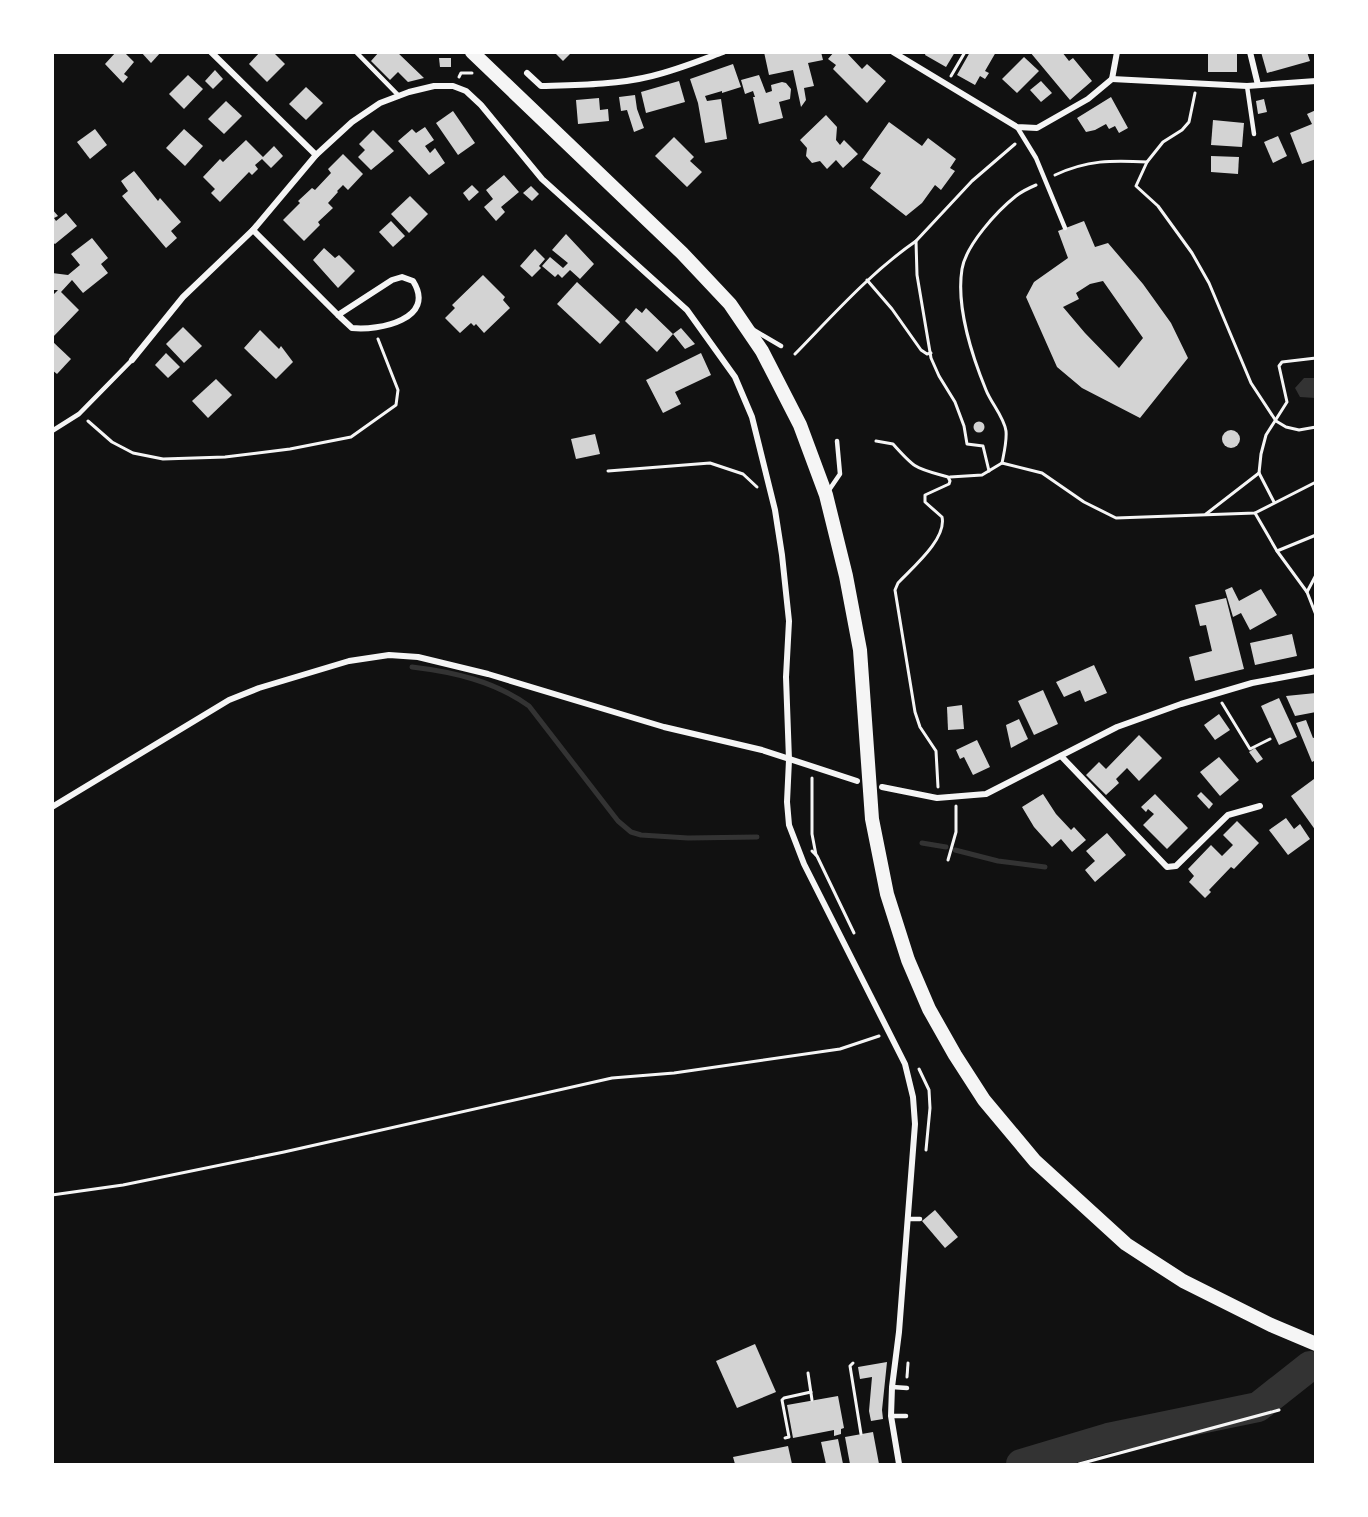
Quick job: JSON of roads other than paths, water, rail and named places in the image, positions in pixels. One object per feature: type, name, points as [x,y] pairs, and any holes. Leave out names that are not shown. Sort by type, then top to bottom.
[{"type":"main road","points":[[472,52],[682,253],[730,304],[762,351],[800,425],[826,495],[861,650],[872,819],[887,894],[908,960],[929,1009],[984,1100],[1028,1153],[1079,1203],[1136,1250],[1183,1281],[1271,1325],[1315,1344]]},
{"type":"street","points":[[211,52],[316,155]]},
{"type":"street","points":[[528,73],[541,86],[609,83],[651,77],[689,66],[706,55],[723,52]]},
{"type":"street","points":[[893,52],[1017,127],[1037,128],[1088,99],[1112,79],[1117,52]]},
{"type":"street","points":[[1250,52],[1258,85]]},
{"type":"street","points":[[1112,79],[1247,86],[1316,81]]},
{"type":"street","points":[[132,360],[183,297],[253,230],[316,155],[352,122],[380,103],[434,86],[453,86],[466,91],[481,105],[542,179],[687,310],[708,338],[735,377],[752,417],[775,510],[789,621],[786,677],[789,825],[804,864],[905,1064],[913,1097],[915,1124],[892,1387],[891,1416],[899,1464]]},
{"type":"street","points":[[253,230],[338,315],[352,328],[374,328],[398,321],[415,311],[420,304],[420,297],[413,281],[402,277],[392,280],[338,315]]},
{"type":"street","points":[[52,807],[229,700],[258,688],[349,661],[389,655],[418,657],[488,674],[664,727],[762,750],[857,781]]},
{"type":"street","points":[[882,787],[939,798],[986,794],[1118,727],[1180,704],[1252,683],[1316,671]]},
{"type":"street","points":[[1061,756],[1167,867],[1176,866],[1228,815],[1260,806]]},
{"type":"lane","points":[[356,52],[399,96]]},
{"type":"lane","points":[[1247,86],[1254,134]]},
{"type":"lane","points":[[1017,127],[1036,158],[1065,228]]},
{"type":"lane","points":[[745,324],[781,346]]},
{"type":"lane","points":[[52,431],[80,414],[132,360]]},
{"type":"lane","points":[[826,495],[840,474],[837,441]]},
{"type":"lane","points":[[908,1219],[920,1219]]},
{"type":"lane","points":[[892,1387],[907,1388]]},
{"type":"lane","points":[[891,1416],[906,1416]]},
{"type":"waterway","points":[[412,667],[473,679],[502,690],[529,706],[618,821],[631,832],[641,835],[688,838],[757,837]]},
{"type":"waterway","points":[[922,843],[946,847]]},
{"type":"waterway","points":[[955,850],[998,861],[1045,867]]},
{"type":"waterway","points":[[1021,1464],[1108,1438],[1258,1407],[1310,1366]]}]
